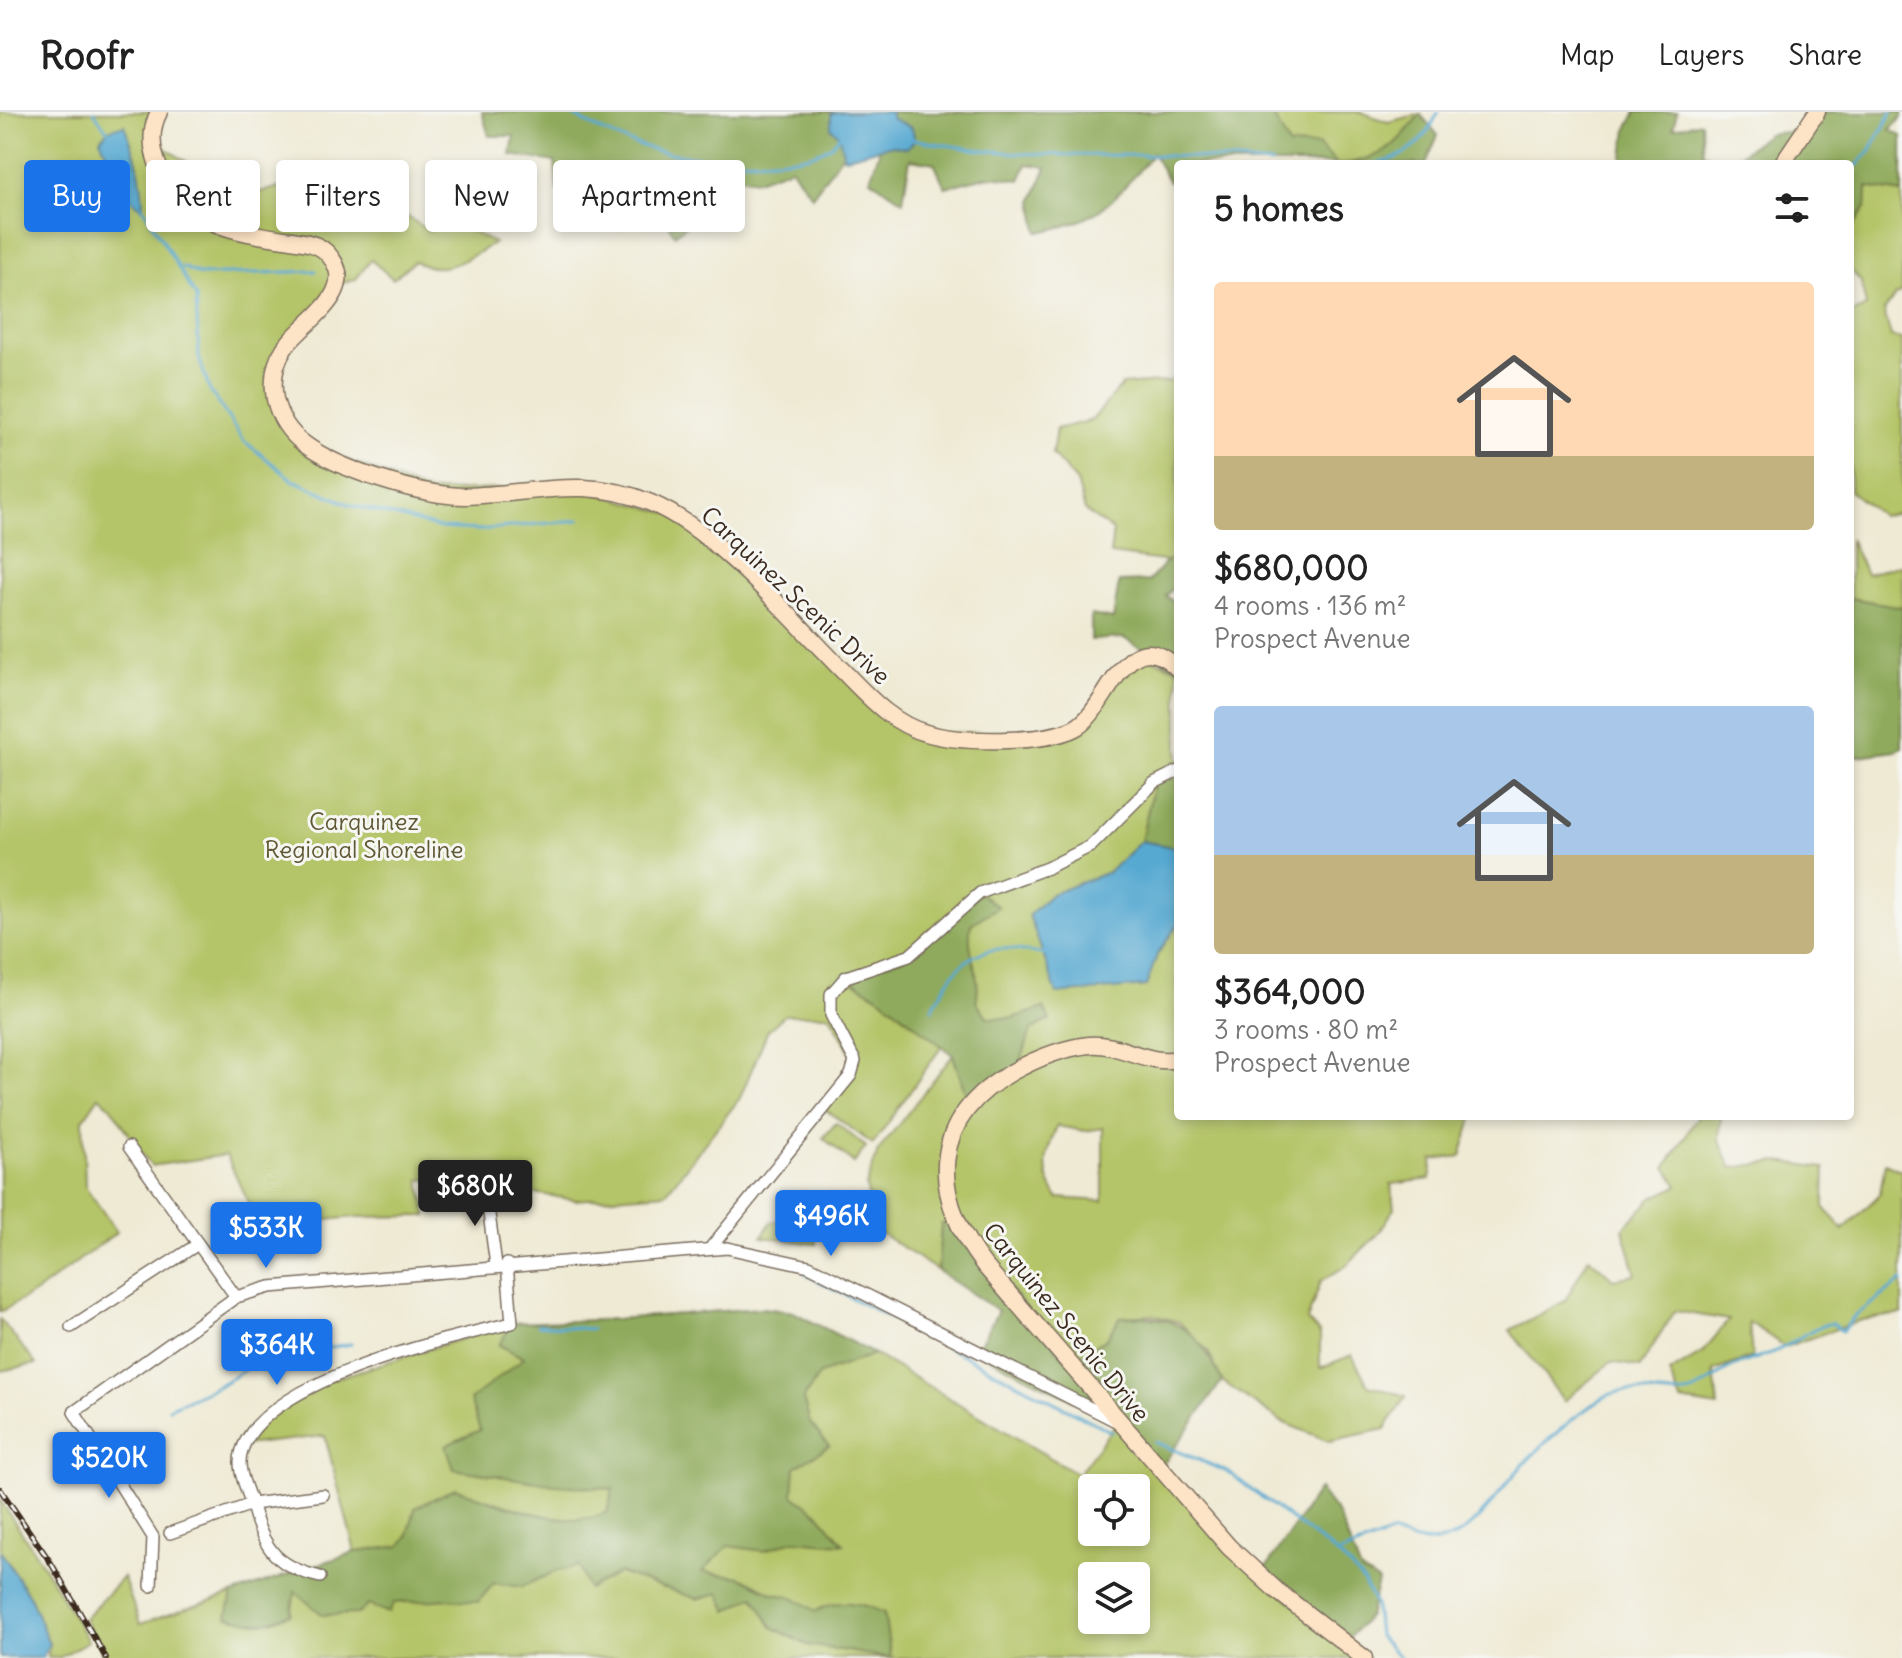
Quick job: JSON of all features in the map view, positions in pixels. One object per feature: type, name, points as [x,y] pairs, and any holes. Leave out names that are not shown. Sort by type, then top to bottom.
[{"type":"street","name":"Carquinez Scenic Drive","points":[[159,112],[152,130],[152,149],[161,174],[185,206],[206,222],[232,232],[316,245],[333,262],[337,284],[334,296],[284,348],[273,381],[277,408],[284,421],[318,452],[387,479],[439,494],[474,495],[579,486],[611,490],[656,505],[713,543],[885,711],[926,733],[1006,738],[1065,732],[1091,717],[1116,675],[1130,659],[1152,655],[1174,667]]},
{"type":"street","points":[[1785,160],[1817,112]]},
{"type":"street","points":[[712,1246],[851,1075],[855,1061],[831,1015],[831,994],[846,977],[909,956],[980,893],[1047,868],[1091,846],[1154,783],[1174,773]]},
{"type":"street","name":"Carquinez Scenic Drive","points":[[1174,1059],[1153,1060],[1114,1047],[1091,1045],[1033,1062],[992,1084],[969,1104],[953,1132],[946,1158],[947,1196],[974,1252],[1117,1422],[1247,1565],[1364,1658]]},
{"type":"street","points":[[129,1147],[236,1297]]},
{"type":"street","points":[[320,1577],[292,1570],[261,1540],[240,1470],[240,1453],[264,1417],[314,1385],[376,1360],[512,1323],[485,1185]]},
{"type":"street","points":[[71,1327],[198,1244]]},
{"type":"street","points":[[151,1586],[153,1537],[74,1412],[236,1297],[270,1287],[712,1246],[809,1266],[1117,1422]]},
{"type":"street","points":[[170,1533],[252,1504],[323,1495]]},
{"type":"green space","name":"Carquinez Regional Shoreline","points":[[0,112],[159,112],[152,140],[184,160],[146,160],[146,232],[260,232],[260,192],[276,188],[276,232],[409,232],[409,218],[425,228],[425,232],[473,232],[494,243],[446,267],[414,261],[393,279],[371,260],[355,280],[337,284],[292,339],[274,394],[306,444],[429,492],[570,486],[675,515],[873,701],[926,733],[1065,732],[1141,655],[1174,667],[1174,773],[1154,783],[1141,841],[1109,872],[1051,894],[1029,915],[1057,993],[1146,986],[1157,955],[1174,930],[1174,1120],[1472,1120],[1461,1156],[1433,1160],[1430,1179],[1391,1184],[1394,1209],[1378,1234],[1346,1266],[1321,1281],[1307,1320],[1320,1334],[1320,1368],[1352,1355],[1368,1385],[1406,1396],[1385,1429],[1329,1441],[1282,1422],[1222,1381],[1208,1351],[1179,1322],[1154,1315],[1121,1317],[1105,1340],[1067,1362],[941,1225],[938,1271],[876,1230],[866,1186],[878,1151],[953,1055],[969,1103],[1031,1030],[1044,1008],[1013,1018],[988,1018],[975,1002],[973,961],[967,943],[971,924],[997,907],[909,956],[847,978],[881,998],[942,1046],[873,1144],[823,1108],[855,1061],[830,1015],[785,1015],[768,1030],[740,1098],[666,1193],[575,1200],[485,1185],[477,1174],[420,1180],[427,1216],[355,1217],[260,1227],[226,1155],[151,1166],[110,1106],[99,1097],[83,1120],[85,1186],[117,1232],[36,1292],[0,1312]],"holes":[[[1057,1126],[1085,1131],[1103,1128],[1103,1201],[1058,1198],[1052,1189],[1046,1163]]]},
{"type":"green space","points":[[482,112],[874,112],[812,196],[791,168],[757,180],[745,178],[745,160],[553,162],[511,155],[514,136],[489,136]]},
{"type":"green space","points":[[875,112],[1261,112],[1274,117],[1289,146],[1318,145],[1333,160],[1174,160],[1174,184],[1169,182],[1153,154],[1116,196],[1092,215],[1078,222],[1038,232],[1033,200],[1047,167],[1027,164],[1020,180],[990,176],[945,187],[934,163],[910,159],[903,201],[870,179],[879,152]]},
{"type":"green space","points":[[1261,112],[1361,112],[1388,122],[1420,114],[1395,144],[1368,160],[1333,160],[1318,145],[1289,146],[1274,118]]},
{"type":"green space","points":[[1636,112],[1677,112],[1673,128],[1701,122],[1703,153],[1716,160],[1623,160],[1627,129]]},
{"type":"green space","points":[[1817,112],[1902,112],[1902,117],[1890,130],[1902,136],[1902,193],[1867,187],[1866,207],[1854,225],[1854,160],[1732,160],[1768,134],[1804,130]]},
{"type":"green space","points":[[1420,114],[1438,135],[1428,160],[1360,160],[1389,148]]},
{"type":"green space","points":[[1867,187],[1902,193],[1902,292],[1895,295],[1884,311],[1891,337],[1902,339],[1902,513],[1882,516],[1854,494],[1854,313],[1866,307],[1861,282],[1854,274],[1854,225],[1866,207]]},
{"type":"green space","points":[[1174,377],[1174,562],[1110,554],[1113,531],[1085,511],[1077,482],[1052,454],[1056,429],[1092,420],[1122,385],[1171,381]]},
{"type":"green space","points":[[1854,548],[1866,574],[1902,565],[1902,607],[1854,599]]},
{"type":"green space","points":[[1168,560],[1174,562],[1174,587],[1166,596],[1174,602],[1174,667],[1123,638],[1091,640],[1091,615],[1113,619],[1119,582],[1149,581]]},
{"type":"green space","points":[[1854,599],[1902,607],[1902,747],[1896,751],[1854,756]]},
{"type":"green space","points":[[1174,773],[1174,847],[1141,841],[1154,783]]},
{"type":"green space","points":[[980,893],[998,907],[971,924],[970,945],[978,992],[976,1002],[988,1018],[1013,1018],[1044,1008],[1050,1020],[1031,1030],[1019,1068],[969,1104],[953,1055],[881,998],[846,977],[909,956]]},
{"type":"green space","points":[[1695,1120],[1721,1120],[1719,1140],[1732,1168],[1779,1161],[1825,1168],[1824,1207],[1843,1230],[1880,1194],[1885,1163],[1902,1171],[1902,1314],[1862,1320],[1785,1347],[1749,1322],[1752,1357],[1714,1371],[1718,1407],[1681,1401],[1669,1373],[1702,1353],[1729,1320],[1675,1311],[1640,1367],[1611,1362],[1564,1401],[1510,1330],[1565,1301],[1589,1257],[1613,1279],[1636,1275],[1623,1229],[1652,1198],[1678,1186],[1666,1167]]},
{"type":"green space","points":[[836,1123],[866,1147],[854,1163],[823,1138]]},
{"type":"green space","points":[[955,1217],[1067,1362],[1105,1340],[1121,1317],[1172,1322],[1195,1338],[1204,1349],[1222,1381],[1160,1469],[1117,1422],[976,1351],[998,1311],[938,1271],[941,1225]]},
{"type":"green space","points":[[806,1218],[808,1229],[815,1229],[816,1244],[762,1237],[771,1222]]},
{"type":"green space","points":[[762,1308],[793,1312],[874,1354],[1078,1474],[1117,1422],[1217,1534],[1364,1658],[106,1658],[84,1619],[123,1577],[140,1624],[232,1594],[232,1607],[238,1592],[355,1552],[325,1436],[243,1445],[264,1417],[314,1385],[512,1323],[604,1320]]},
{"type":"green space","points":[[762,1308],[793,1312],[874,1354],[820,1374],[803,1399],[810,1423],[829,1446],[795,1467],[793,1495],[817,1512],[844,1544],[793,1540],[764,1551],[728,1546],[702,1572],[741,1577],[774,1594],[793,1597],[816,1611],[833,1604],[850,1603],[884,1613],[891,1658],[807,1645],[772,1627],[754,1596],[728,1611],[719,1593],[698,1599],[619,1573],[588,1589],[579,1566],[557,1571],[521,1587],[494,1583],[478,1602],[449,1599],[394,1603],[389,1613],[369,1605],[357,1614],[323,1615],[295,1592],[291,1614],[265,1623],[227,1617],[232,1594],[355,1552],[400,1546],[408,1536],[415,1508],[455,1488],[510,1507],[554,1517],[574,1519],[607,1512],[613,1489],[556,1485],[454,1469],[446,1445],[480,1430],[470,1400],[524,1358],[499,1345],[512,1323],[604,1320]]},
{"type":"green space","points":[[0,1319],[36,1364],[0,1371]]},
{"type":"green space","points":[[1319,1489],[1338,1515],[1361,1571],[1378,1582],[1369,1616],[1344,1643],[1260,1577]]},
{"type":"green space","points":[[0,1500],[88,1641],[59,1658],[48,1658],[49,1644],[31,1599],[0,1550]]},
{"type":"water","points":[[891,112],[891,118],[912,128],[915,140],[907,148],[892,145],[844,158],[839,135],[831,128],[831,114]]},
{"type":"water","points":[[124,125],[138,166],[143,209],[130,199],[130,160],[109,160],[100,139],[108,130]]},
{"type":"water","points":[[1141,841],[1174,847],[1174,930],[1157,955],[1146,986],[1057,994],[1029,915],[1051,894],[1109,872]]},
{"type":"water","points":[[0,1550],[31,1599],[49,1644],[42,1658],[0,1658]]},
{"type":"waterway","points":[[94,112],[109,133]]},
{"type":"waterway","points":[[567,112],[608,134],[641,146],[716,159],[768,160],[813,154],[830,146],[841,133]]},
{"type":"waterway","points":[[1854,169],[1870,151],[1892,112]]},
{"type":"waterway","points":[[1389,160],[1414,147],[1438,113]]},
{"type":"waterway","points":[[913,139],[1025,153],[1222,160]]},
{"type":"waterway","points":[[142,206],[196,297],[199,358],[210,391],[244,441],[293,480],[351,505],[441,528],[479,530],[579,520]]},
{"type":"waterway","points":[[182,267],[201,275],[316,271]]},
{"type":"waterway","points":[[932,1009],[953,975],[982,952],[1010,949],[1047,953]]},
{"type":"waterway","points":[[805,1274],[1112,1432]]},
{"type":"waterway","points":[[1338,1554],[1392,1533],[1416,1541],[1436,1542],[1453,1537],[1481,1515],[1522,1466],[1550,1439],[1601,1399],[1623,1391],[1691,1392],[1733,1367],[1778,1350],[1817,1328],[1832,1323],[1842,1331],[1855,1316],[1902,1281]]},
{"type":"waterway","points":[[538,1325],[592,1329]]},
{"type":"waterway","points":[[169,1408],[220,1385],[265,1357],[351,1344]]},
{"type":"waterway","points":[[1155,1442],[1228,1472],[1338,1554],[1363,1581],[1375,1605],[1378,1636],[1401,1658]]},
{"type":"railway","points":[[0,1489],[51,1563],[106,1658]]}]
